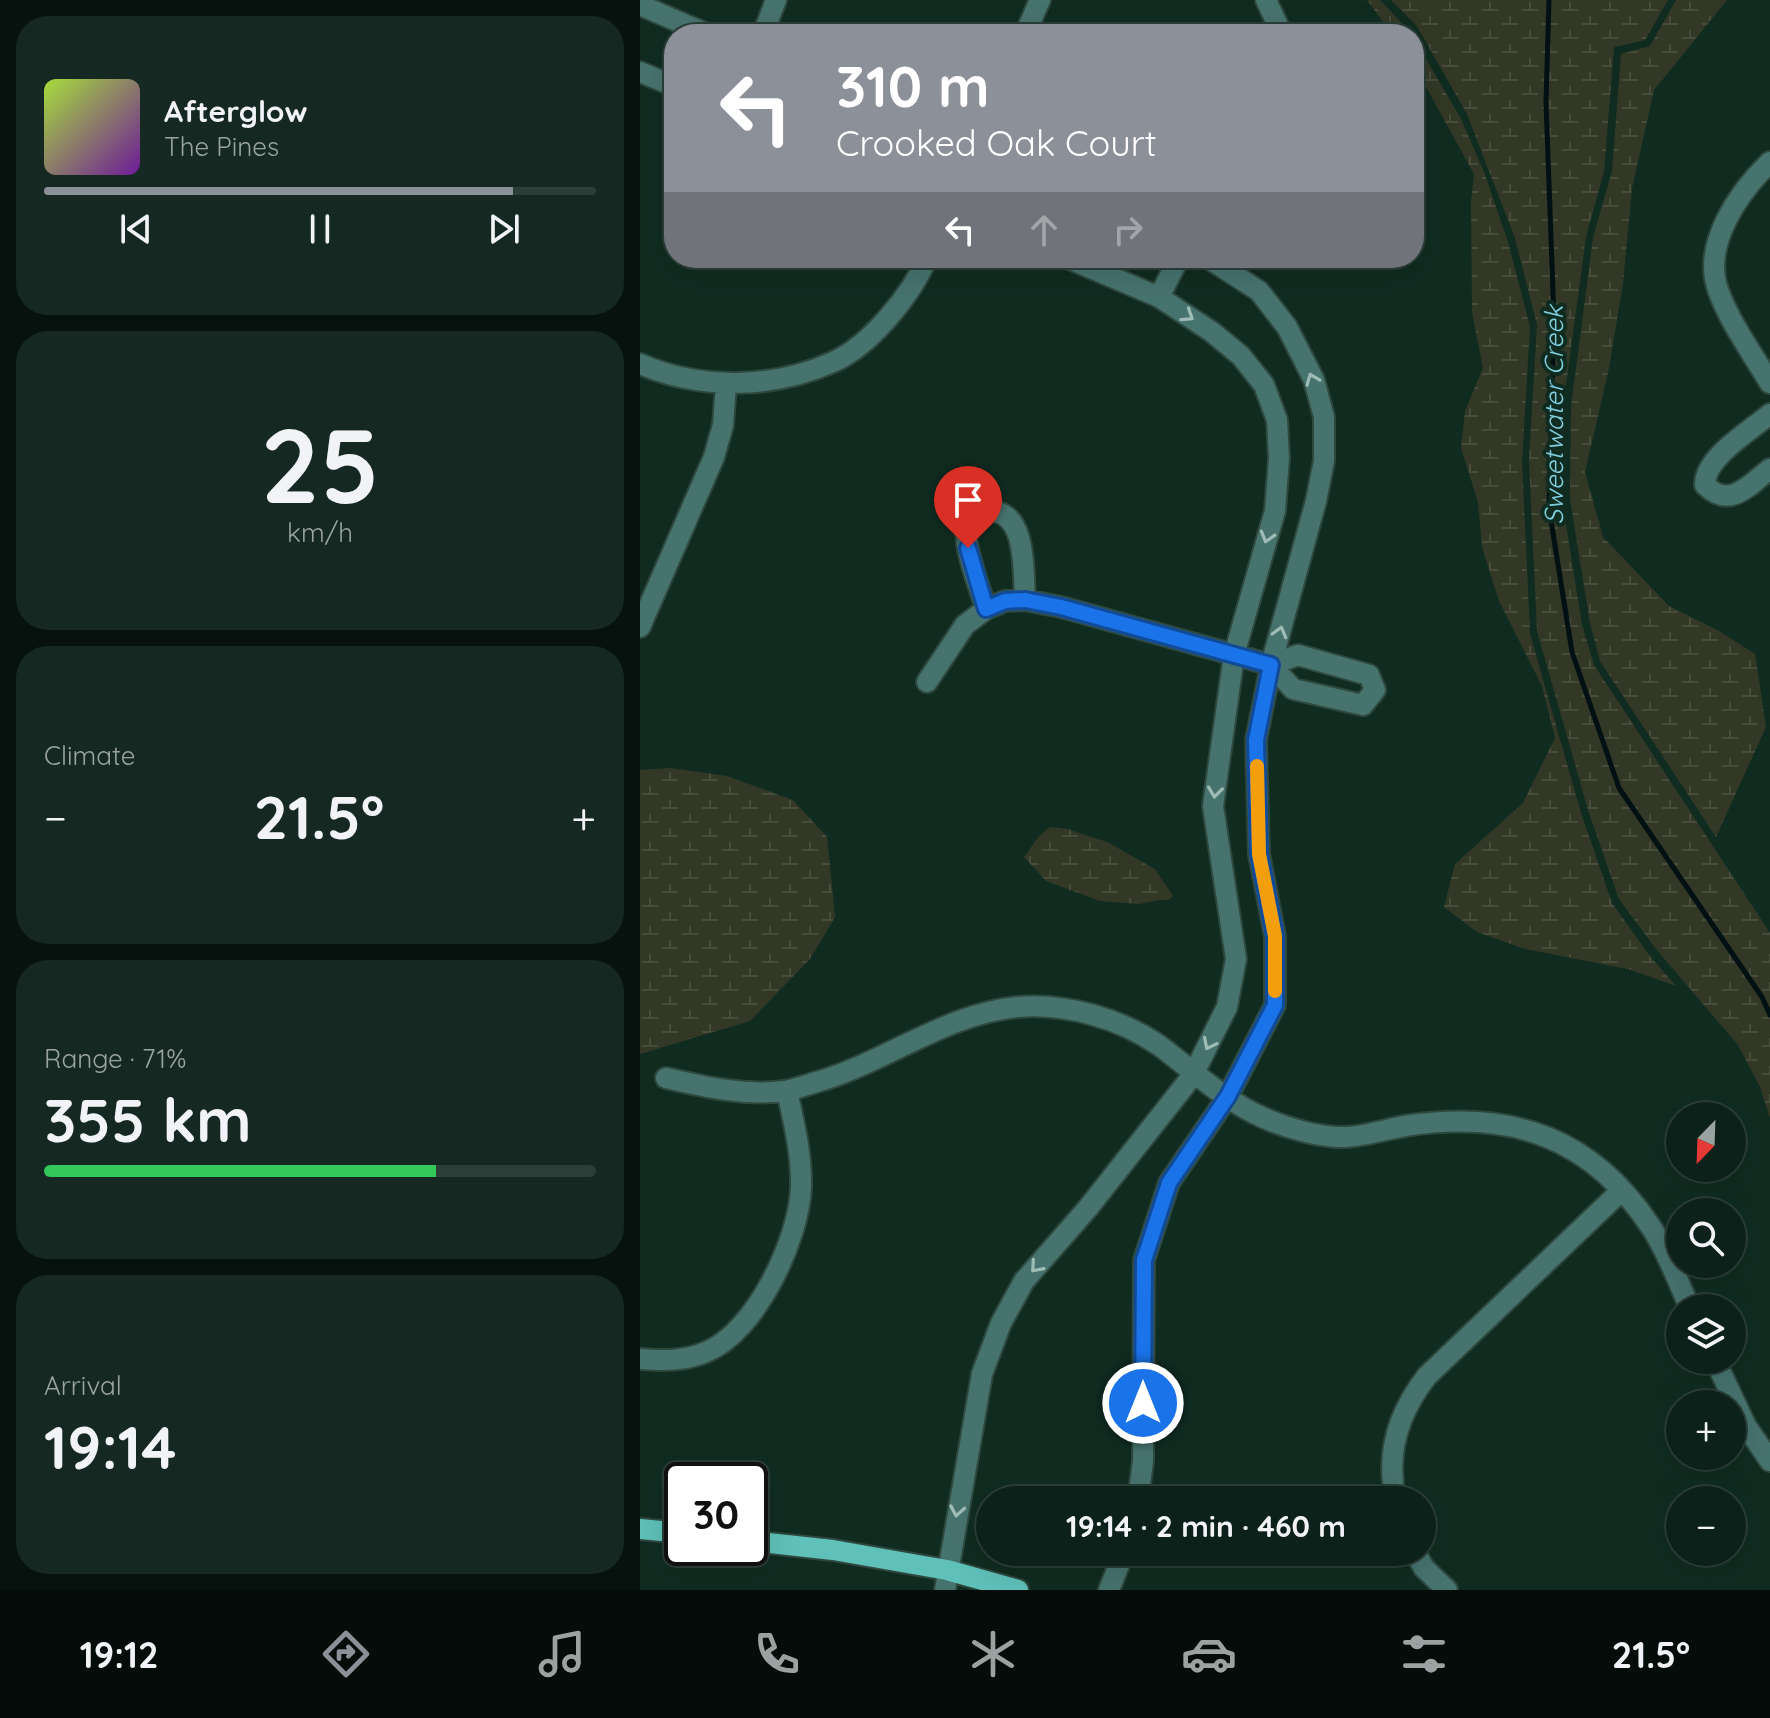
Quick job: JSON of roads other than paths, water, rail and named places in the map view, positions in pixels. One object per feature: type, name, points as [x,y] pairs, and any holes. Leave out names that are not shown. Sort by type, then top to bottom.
[{"type":"main road","points":[[640,1529],[664,1531]]},
{"type":"main road","points":[[768,1543],[833,1550],[946,1580],[1018,1590]]},
{"type":"street","points":[[767,24],[776,0]]},
{"type":"street","points":[[1029,24],[1040,0]]},
{"type":"street","points":[[1266,0],[1277,24]]},
{"type":"street","points":[[640,5],[684,24]]},
{"type":"street","points":[[640,72],[664,82]]},
{"type":"street","points":[[1770,162],[1750,181],[1730,213],[1715,255],[1717,287],[1735,326],[1770,383]]},
{"type":"street","points":[[640,364],[692,380],[726,384],[758,381],[835,362],[867,339],[897,307],[921,268]]},
{"type":"street","points":[[946,1580],[982,1374],[1001,1323],[1024,1281],[1088,1208],[1193,1075],[1227,1007],[1236,959],[1213,806],[1234,655],[1275,511],[1279,458],[1277,420],[1264,385],[1241,356],[1212,332],[1159,297],[1091,268]]},
{"type":"street","points":[[1159,297],[1174,268]]},
{"type":"street","points":[[1140,1486],[1143,1461],[1144,1260],[1169,1183],[1228,1096],[1275,1005],[1275,936],[1259,854],[1256,740],[1271,665],[1324,461],[1324,417],[1314,380],[1287,327],[1259,291],[1223,268]]},
{"type":"street","points":[[640,627],[714,457],[723,425],[726,384]]},
{"type":"street","points":[[1770,414],[1713,461],[1705,475],[1705,485],[1714,495],[1737,495],[1770,469]]},
{"type":"street","points":[[986,609],[966,532],[972,520],[983,511],[998,511],[1012,522],[1021,538],[1025,600]]},
{"type":"street","points":[[927,682],[965,625],[986,609],[1005,601],[1025,600],[1061,607],[1271,665]]},
{"type":"street","points":[[666,1078],[738,1092],[787,1091],[845,1073],[952,1022],[1016,1007],[1065,1009],[1116,1023],[1158,1045],[1193,1075],[1263,1118],[1301,1130],[1345,1137],[1453,1120],[1497,1122],[1534,1130],[1587,1159],[1621,1191],[1651,1227],[1683,1294]]},
{"type":"street","points":[[640,1359],[683,1360],[710,1351],[743,1324],[770,1286],[791,1238],[801,1190],[799,1146],[787,1091]]},
{"type":"street","points":[[1395,1486],[1392,1460],[1409,1399],[1427,1376],[1621,1191]]},
{"type":"street","points":[[1722,1374],[1746,1426],[1770,1461]]},
{"type":"street","points":[[1109,1590],[1118,1566]]},
{"type":"street","points":[[1423,1566],[1447,1590]]},
{"type":"waterway","name":"Sweetwater Creek","points":[[1549,0],[1546,102],[1554,320],[1549,508],[1572,652],[1619,788],[1762,997],[1770,1015]]}]
